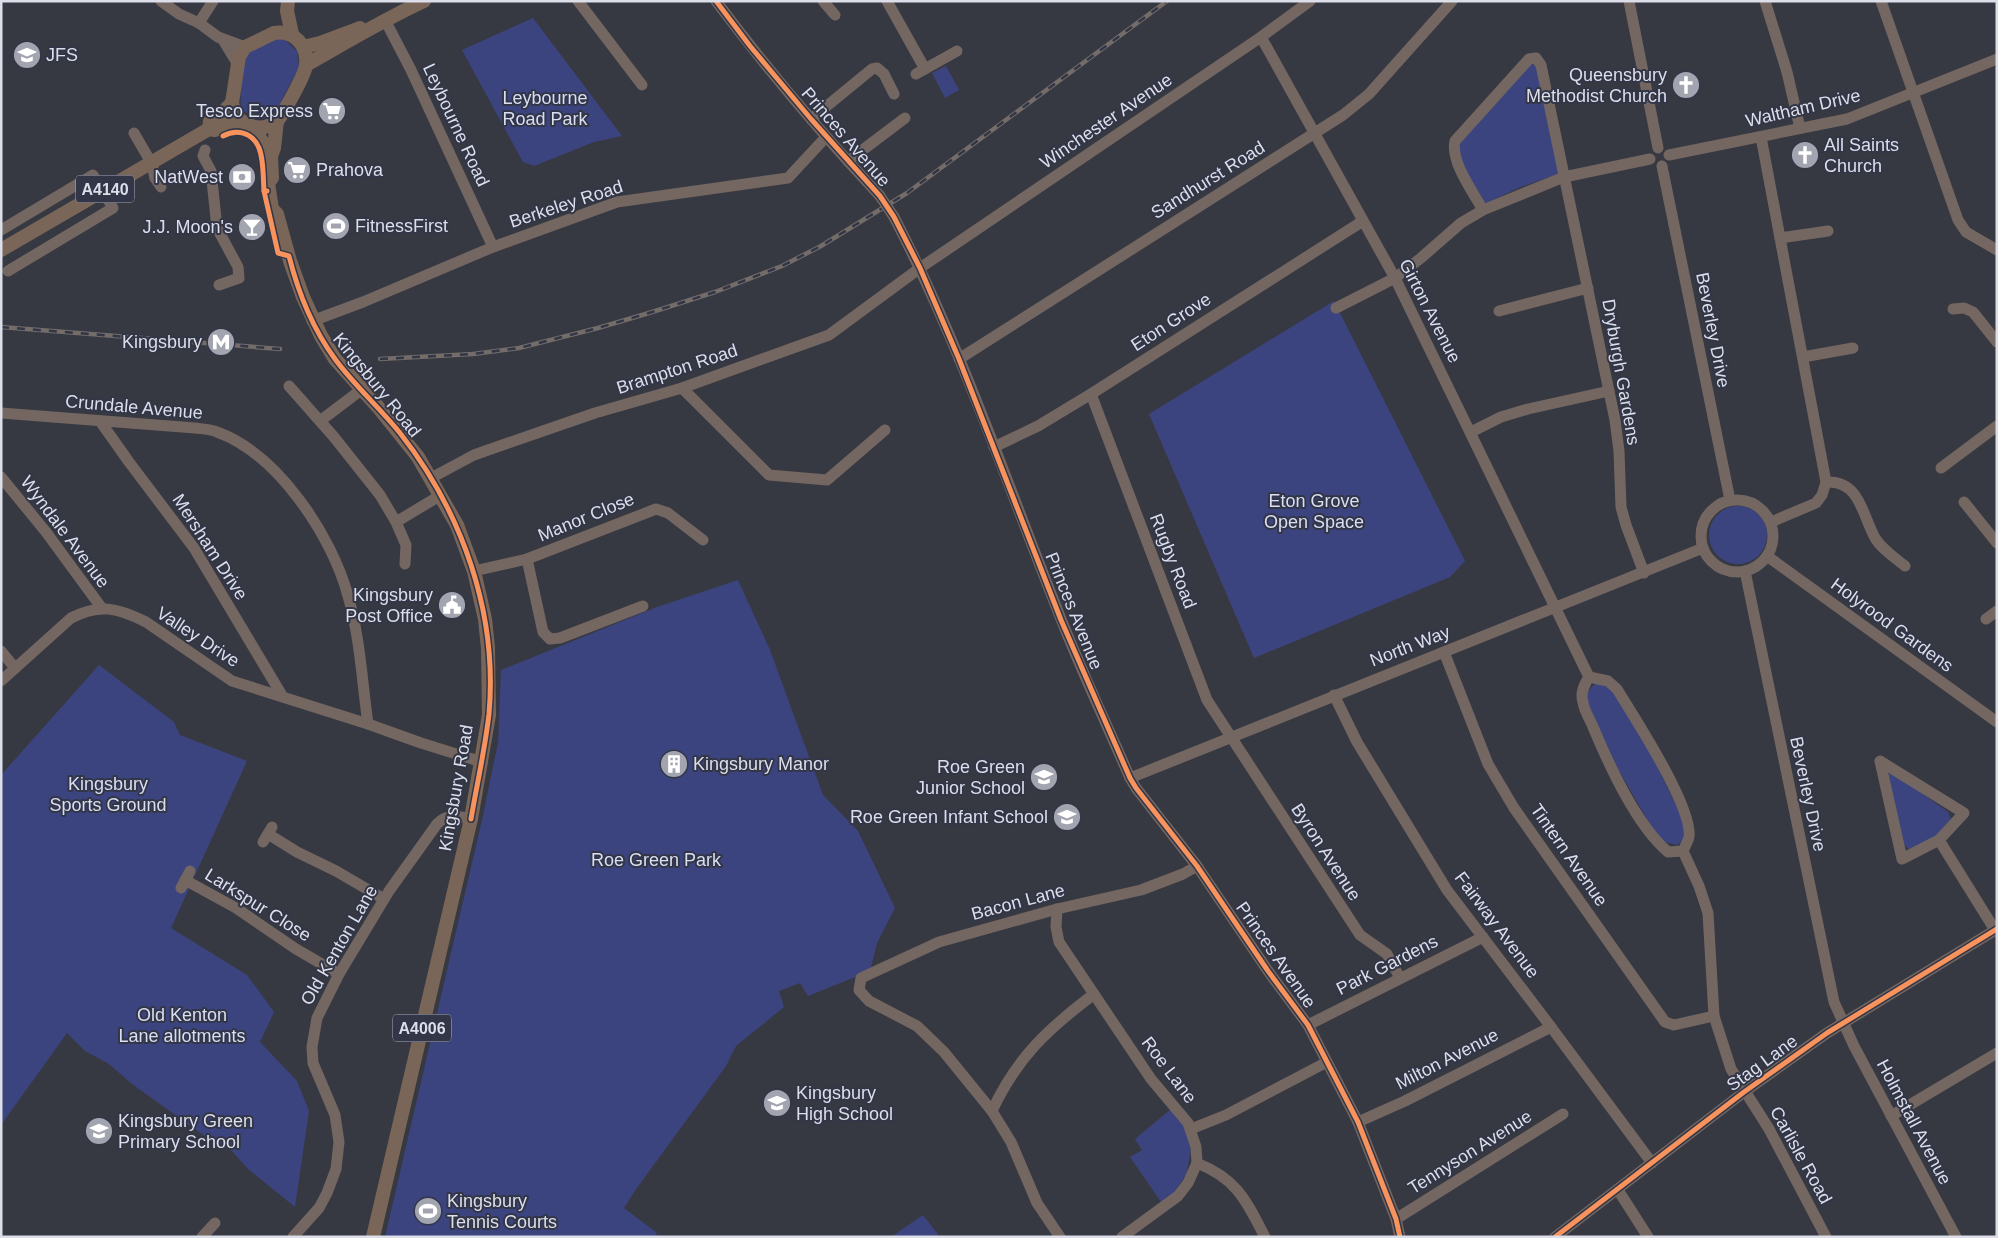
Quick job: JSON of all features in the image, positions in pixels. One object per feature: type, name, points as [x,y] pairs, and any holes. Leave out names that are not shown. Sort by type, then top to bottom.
[{"type":"main road","points":[[303,47],[320,44],[380,22],[424,1]]},
{"type":"main road","points":[[274,33],[288,6]]},
{"type":"main road","points":[[247,124],[267,127],[277,120],[302,78],[306,64],[303,47],[292,34],[288,6]]},
{"type":"main road","points":[[306,64],[363,34],[380,22]]},
{"type":"main road","points":[[271,156],[234,109],[232,103],[237,63],[246,47],[274,33],[292,34]]},
{"type":"main road","name":"A4140","points":[[209,129],[210,121],[224,112],[232,103]]},
{"type":"main road","name":"Kingsbury Road","points":[[277,120],[274,148],[271,156],[272,178],[268,183],[272,209],[277,214],[290,261],[312,321],[335,359],[399,432],[432,478],[456,525],[474,571],[485,619],[488,648],[488,715],[482,762],[471,819],[373,1237]]},
{"type":"main road","name":"A4140","points":[[1,250],[102,190],[152,164],[209,129],[215,130],[229,122],[247,124]]},
{"type":"street","points":[[161,1],[179,14],[199,23],[223,40],[246,47]]},
{"type":"street","points":[[199,23],[213,1]]},
{"type":"street","points":[[578,1],[642,85]]},
{"type":"street","name":"Princes Avenue","points":[[716,1],[750,46],[826,137],[880,196],[894,217],[920,268],[959,359],[1061,620],[1130,778],[1197,866],[1268,971],[1308,1025],[1358,1122],[1396,1218],[1400,1237]]},
{"type":"street","points":[[823,1],[836,15]]},
{"type":"street","points":[[887,1],[921,72],[957,51]]},
{"type":"street","name":"Winchester Avenue","points":[[920,268],[1310,1]]},
{"type":"street","name":"Sandhurst Road","points":[[959,359],[1343,115],[1369,94],[1452,1]]},
{"type":"street","points":[[1628,1],[1658,148]]},
{"type":"street","points":[[1765,1],[1787,72],[1800,128]]},
{"type":"street","points":[[1881,1],[1958,220],[1966,232],[1997,250]]},
{"type":"street","name":"Leybourne Road","points":[[380,22],[411,70],[493,247]]},
{"type":"street","name":"Girton Avenue","points":[[1261,36],[1395,278],[1589,677]]},
{"type":"street","points":[[223,40],[237,63]]},
{"type":"street","name":"Dryburgh Gardens","points":[[1482,210],[1455,159],[1453,150],[1455,141],[1529,59],[1536,58],[1541,65],[1609,391],[1619,451],[1621,507],[1626,526],[1644,573]]},
{"type":"street","name":"Waltham Drive","points":[[1669,155],[1847,119],[1997,59]]},
{"type":"street","points":[[811,119],[872,69],[877,68],[884,74],[894,94]]},
{"type":"street","points":[[848,161],[905,118]]},
{"type":"street","points":[[134,133],[152,164],[154,178],[161,187]]},
{"type":"street","name":"Berkeley Road","points":[[312,321],[332,315],[493,247],[620,201],[788,178],[826,137]]},
{"type":"street","points":[[1761,137],[1826,482],[1822,496],[1816,504],[1771,522]]},
{"type":"street","points":[[1658,148],[1665,149],[1669,155],[1668,162],[1662,166],[1655,165],[1650,159],[1652,152],[1658,148]]},
{"type":"street","points":[[205,150],[203,156],[211,171],[217,228],[238,267],[239,278],[219,285]]},
{"type":"street","points":[[1336,308],[1395,278],[1461,222],[1482,210],[1564,177],[1650,159]]},
{"type":"street","name":"Beverley Drive","points":[[1662,166],[1730,500]]},
{"type":"street","points":[[1,230],[93,175],[112,208],[8,271]]},
{"type":"street","name":"Eton Grove","points":[[994,447],[1038,426],[1091,394],[1363,221]]},
{"type":"street","points":[[1780,238],[1828,231]]},
{"type":"street","name":"Brampton Road","points":[[432,478],[474,455],[508,442],[595,413],[682,388],[829,334],[920,268]]},
{"type":"street","points":[[1499,311],[1588,288]]},
{"type":"street","points":[[1953,309],[1964,308],[1973,312],[1997,342]]},
{"type":"street","points":[[1803,357],[1854,348]]},
{"type":"street","points":[[289,386],[380,495],[396,522],[406,545],[405,564]]},
{"type":"street","points":[[682,388],[769,474],[828,480],[885,430]]},
{"type":"street","points":[[320,421],[361,390]]},
{"type":"street","points":[[1471,432],[1501,417],[1609,391]]},
{"type":"street","name":"Rugby Road","points":[[1091,394],[1206,700],[1229,737]]},
{"type":"street","name":"Crundale Avenue","points":[[1,413],[216,431],[239,442],[280,478],[305,506],[322,532],[339,567],[349,597],[358,646],[368,724]]},
{"type":"street","name":"Mersham Drive","points":[[100,421],[128,462],[194,548],[283,697]]},
{"type":"street","points":[[1941,468],[1997,426]]},
{"type":"street","name":"Wyndale Avenue","points":[[1,477],[46,532],[101,608]]},
{"type":"street","points":[[1826,482],[1845,485],[1855,496],[1867,516],[1874,536],[1881,546],[1905,566]]},
{"type":"street","points":[[396,522],[441,495]]},
{"type":"street","points":[[1730,500],[1749,502],[1764,512],[1771,522],[1773,540],[1767,556],[1756,566],[1745,571],[1726,570],[1713,563],[1704,548],[1701,535],[1705,519],[1718,505],[1730,500]]},
{"type":"street","points":[[1964,502],[1997,543]]},
{"type":"street","name":"Manor Close","points":[[474,571],[527,559],[656,509],[668,512],[703,540]]},
{"type":"street","name":"North Way","points":[[1130,778],[1704,548]]},
{"type":"street","name":"Holyrood Gardens","points":[[1767,556],[1997,722]]},
{"type":"street","points":[[527,559],[543,632],[550,639],[560,638],[643,606]]},
{"type":"street","name":"Beverley Drive","points":[[1745,571],[1834,1002],[1842,1023]]},
{"type":"street","name":"Valley Drive","points":[[1,681],[71,618],[82,612],[101,608],[131,615],[146,622],[232,681],[482,762]]},
{"type":"street","points":[[1986,619],[1997,611]]},
{"type":"street","points":[[1,651],[15,668]]},
{"type":"street","name":"Tintern Avenue","points":[[1444,652],[1488,764],[1514,808],[1665,1022],[1674,1025],[1714,1016]]},
{"type":"street","points":[[1589,677],[1608,682],[1617,689],[1665,772],[1686,817],[1689,836],[1683,851],[1668,852],[1658,844],[1629,801],[1600,745],[1582,702],[1582,692],[1589,677]]},
{"type":"street","name":"Fairway Avenue","points":[[1334,695],[1357,742],[1440,877],[1652,1164]]},
{"type":"street","name":"Byron Avenue","points":[[1229,737],[1360,935],[1387,954],[1400,978]]},
{"type":"street","points":[[1880,761],[1964,813],[1939,840],[1902,859],[1880,761]]},
{"type":"street","name":"Old Kenton Lane","points":[[294,1237],[318,1208],[327,1193],[336,1169],[339,1142],[335,1115],[313,1063],[312,1047],[317,1018],[339,974],[384,899],[443,818],[451,815],[471,819]]},
{"type":"street","points":[[268,834],[297,852],[336,871],[384,899]]},
{"type":"street","points":[[1939,840],[1996,929]]},
{"type":"street","name":"Carlisle Road","points":[[1683,851],[1699,886],[1708,913],[1714,1016],[1732,1068],[1744,1092],[1769,1129],[1826,1237]]},
{"type":"street","name":"Bacon Lane","points":[[992,1111],[944,1052],[917,1026],[869,1001],[859,990],[861,978],[939,942],[1057,909],[1141,890],[1183,874],[1197,866]]},
{"type":"street","name":"Larkspur Close","points":[[185,880],[236,908],[304,954],[339,974]]},
{"type":"street","name":"Roe Lane","points":[[1057,909],[1056,927],[1058,942],[1150,1079],[1192,1129],[1197,1162]]},
{"type":"street","name":"Stag Lane","points":[[1556,1237],[1744,1092],[1842,1023],[1996,929]]},
{"type":"street","name":"Park Gardens","points":[[1308,1025],[1483,937]]},
{"type":"street","points":[[1060,1237],[1037,1203],[1011,1142],[992,1111],[1003,1088],[1023,1058],[1058,1021],[1094,994]]},
{"type":"street","name":"Holmstall Avenue","points":[[1842,1023],[1956,1237]]},
{"type":"street","name":"Milton Avenue","points":[[1358,1122],[1412,1097],[1551,1026]]},
{"type":"street","points":[[1891,1116],[1997,1053]]},
{"type":"street","points":[[1192,1129],[1226,1115],[1327,1062]]},
{"type":"street","name":"Tennyson Avenue","points":[[1396,1218],[1411,1211],[1563,1114]]},
{"type":"street","points":[[1122,1237],[1178,1196],[1188,1183],[1197,1162],[1217,1171],[1228,1180],[1243,1198],[1264,1237]]},
{"type":"street","points":[[1618,1190],[1648,1237]]},
{"type":"street","points":[[202,1237],[214,1223]]},
{"type":"green space","name":"Leybourne Road Park","points":[[533,18],[622,136],[594,142],[534,166],[523,162],[462,50]]},
{"type":"green space","points":[[277,38],[283,38],[297,51],[299,67],[276,111],[263,119],[251,115],[241,108],[243,71],[251,51]]},
{"type":"green space","points":[[1532,64],[1538,66],[1560,168],[1558,174],[1518,188],[1487,203],[1481,202],[1458,158],[1458,145],[1527,66]]},
{"type":"green space","points":[[946,66],[959,90],[945,98],[932,73]]},
{"type":"green space","name":"Eton Grove Open Space","points":[[1334,301],[1465,561],[1450,577],[1254,658],[1149,414]]},
{"type":"green space","points":[[1732,506],[1744,506],[1754,510],[1763,519],[1767,541],[1759,556],[1744,564],[1732,564],[1722,560],[1713,551],[1709,541],[1709,529],[1713,519],[1722,510]]},
{"type":"green space","name":"Roe Green Park","points":[[738,580],[770,650],[823,795],[858,831],[895,908],[877,943],[870,971],[808,996],[800,983],[779,991],[784,1007],[736,1046],[726,1066],[624,1208],[657,1233],[654,1237],[385,1237],[482,820],[498,743],[501,670],[657,607]]},
{"type":"green space","points":[[99,665],[174,722],[180,735],[247,761],[171,928],[247,975],[274,1012],[260,1042],[297,1081],[309,1111],[295,1207],[248,1169],[230,1149],[206,1137],[132,1084],[109,1064],[85,1051],[67,1033],[1,1125],[1,775]]},
{"type":"green space","points":[[1597,683],[1603,684],[1615,692],[1651,754],[1683,819],[1684,840],[1677,845],[1664,842],[1651,826],[1618,769],[1587,703],[1589,691]]},
{"type":"green space","points":[[1889,772],[1892,772],[1948,812],[1951,819],[1950,825],[1930,841],[1909,849],[1902,843],[1888,777]]},
{"type":"green space","points":[[1170,1110],[1184,1126],[1191,1150],[1186,1175],[1173,1194],[1161,1202],[1130,1157],[1142,1150],[1135,1139]]},
{"type":"green space","points":[[923,1215],[940,1237],[891,1237]]},
{"type":"railway","points":[[380,359],[473,354],[519,348],[649,313],[715,292],[782,266],[821,246],[907,193],[1167,1]]},
{"type":"railway","points":[[1,327],[280,349]]},
{"type":"cycle path","points":[[716,1],[750,46],[811,119],[880,196],[894,217],[920,268],[959,359],[1061,620],[1130,778],[1197,866],[1268,971],[1308,1025],[1358,1122],[1396,1219],[1400,1237]]},
{"type":"cycle path","points":[[223,136],[239,132],[253,139],[259,148],[262,158],[264,191],[267,191]]},
{"type":"cycle path","points":[[264,191],[278,253],[289,256],[297,283],[313,323],[342,369],[384,414],[422,464],[458,530],[471,565],[488,639],[490,676],[489,714],[471,819]]},
{"type":"cycle path","points":[[1555,1237],[1744,1092],[1827,1033],[1997,929]]},
{"type":"place","name":"JFS","points":[[27,55]]},
{"type":"place","name":"Queensbury Methodist Church","points":[[1686,85]]},
{"type":"place","name":"Tesco Express","points":[[332,111]]},
{"type":"place","name":"All Saints Church","points":[[1805,155]]},
{"type":"place","name":"Prahova","points":[[297,170]]},
{"type":"place","name":"NatWest","points":[[242,177]]},
{"type":"place","name":"FitnessFirst","points":[[336,226]]},
{"type":"place","name":"J.J. Moon's","points":[[252,227]]},
{"type":"place","name":"Kingsbury","points":[[221,342]]},
{"type":"place","name":"Kingsbury Post Office","points":[[452,605]]},
{"type":"place","name":"Kingsbury Manor","points":[[674,764]]},
{"type":"place","name":"Roe Green Junior School","points":[[1044,777]]},
{"type":"place","name":"Roe Green Infant School","points":[[1067,817]]},
{"type":"place","name":"Kingsbury High School","points":[[777,1103]]},
{"type":"place","name":"Kingsbury Green Primary School","points":[[99,1131]]},
{"type":"place","name":"Kingsbury Tennis Courts","points":[[428,1211]]},
{"type":"park label","name":"Kingsbury Sports Ground","points":[[108,794]]},
{"type":"park label","name":"Old Kenton Lane allotments","points":[[182,1025]]}]
